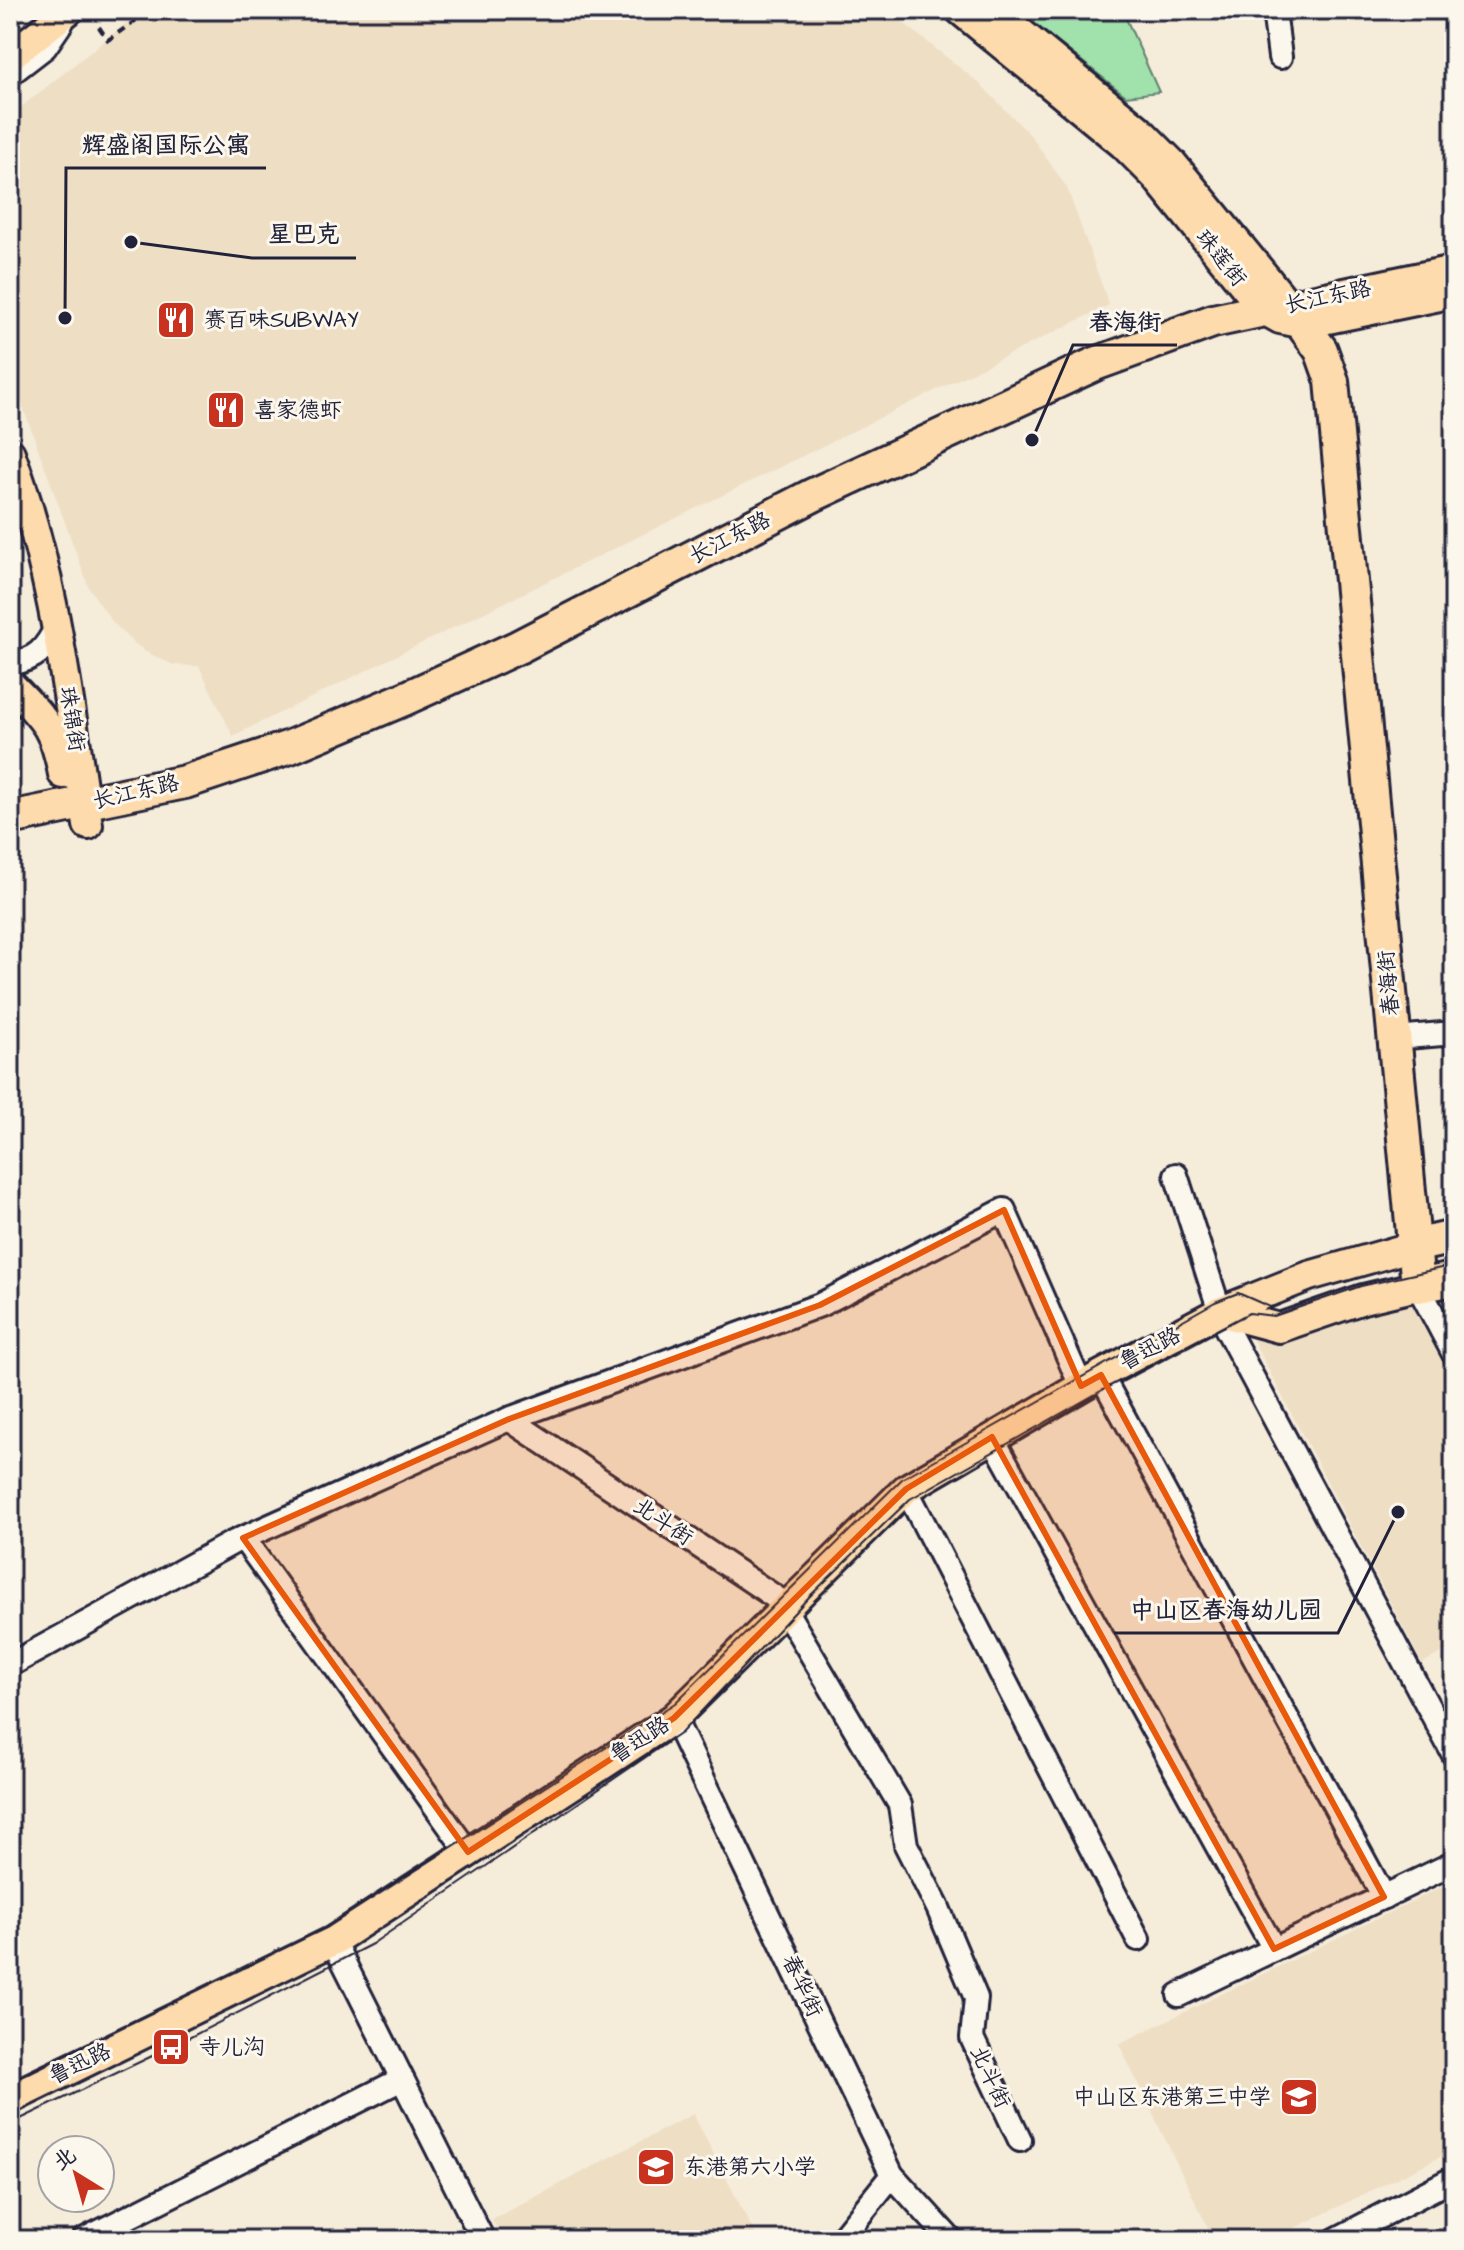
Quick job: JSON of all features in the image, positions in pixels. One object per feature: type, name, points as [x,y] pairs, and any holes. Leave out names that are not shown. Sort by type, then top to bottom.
[{"type":"highway","name":"长江东路","points":[[10,818],[190,803],[297,766],[414,718],[527,664],[821,512],[1091,386],[1222,341],[1285,313]]},
{"type":"highway","name":"春海街","points":[[1285,313],[1321,350],[1332,381],[1418,1286]]},
{"type":"highway","name":"长江东路","points":[[10,840],[81,812]]},
{"type":"highway","points":[[1414,1246],[1454,1237]]},
{"type":"highway","points":[[1418,1286],[1454,1279]]},
{"type":"main road","points":[[10,56],[68,10]]},
{"type":"main road","name":"珠莲街","points":[[960,10],[1123,144],[1285,313]]},
{"type":"main road","name":"珠莲街","points":[[993,10],[1161,151],[1285,313]]},
{"type":"main road","name":"长江东路","points":[[1285,313],[1454,270]]},
{"type":"main road","name":"长江东路","points":[[1285,313],[1454,293]]},
{"type":"main road","name":"珠锦街","points":[[10,453],[30,508],[48,575],[81,812]]},
{"type":"main road","name":"珠锦街","points":[[10,684],[50,729],[81,812]]},
{"type":"main road","name":"鲁迅路","points":[[10,2099],[333,1941],[674,1718],[906,1489],[1091,1381],[1219,1312],[1309,1276],[1414,1246]]},
{"type":"main road","points":[[1219,1312],[1279,1328],[1363,1299],[1418,1286]]},
{"type":"street","points":[[10,74],[45,47],[68,10]]},
{"type":"street","points":[[1274,10],[1280,57]]},
{"type":"street","points":[[10,664],[30,659],[47,646],[57,626]]},
{"type":"street","points":[[1395,1038],[1454,1033]]},
{"type":"street","points":[[1176,1175],[1219,1312],[1454,1755]]},
{"type":"street","points":[[10,1665],[243,1538],[509,1419],[820,1305],[1004,1210],[1091,1381],[1384,1897]]},
{"type":"street","name":"春海街","points":[[1418,1286],[1454,1354]]},
{"type":"street","name":"北斗街","points":[[509,1419],[787,1605],[790,1618],[900,1805],[906,1845],[938,1908],[976,1998],[972,2038],[1020,2140]]},
{"type":"street","points":[[992,1437],[1274,1949]]},
{"type":"street","points":[[906,1489],[1138,1939]]},
{"type":"street","points":[[243,1538],[468,1852]]},
{"type":"street","name":"春华街","points":[[674,1718],[892,2175],[951,2240]]},
{"type":"street","points":[[1179,1995],[1454,1863]]},
{"type":"street","points":[[333,1941],[483,2240]]},
{"type":"street","points":[[83,2240],[402,2079]]},
{"type":"street","points":[[840,2240],[892,2175]]},
{"type":"street","points":[[1335,2240],[1454,2178]]},
{"type":"path","points":[[99,27],[108,40],[145,14]]},
{"type":"highlighted area","points":[[1004,1210],[1081,1386],[1101,1375],[1384,1897],[1274,1949],[992,1437],[906,1489],[674,1718],[468,1852],[243,1538],[509,1419],[820,1305]]},
{"type":"shaded area","points":[[143,10],[887,10],[979,83],[1031,136],[1067,188],[1109,305],[233,736],[199,666],[174,665],[146,652],[111,620],[89,588],[10,371],[10,116]]},
{"type":"shaded area","points":[[1411,1292],[1454,1377],[1454,1647],[1422,1663],[1252,1338]]},
{"type":"shaded area","name":"中山区东港第三中学","points":[[1454,1881],[1454,2150],[1270,2240],[1214,2240],[1119,2044]]},
{"type":"shaded area","name":"东港第六小学","points":[[693,2114],[758,2240],[503,2240],[492,2220]]},
{"type":"green space","points":[[1017,10],[1134,10],[1124,14],[1159,92],[1126,96]]},
{"type":"tram line","points":[[10,2124],[171,2047],[372,1944],[681,1733],[810,1596],[910,1499],[1108,1387],[1249,1313],[1274,1316],[1361,1286],[1454,1265]]},
{"type":"tram line","points":[[10,2080],[328,1927],[675,1703],[903,1478],[1215,1302],[1238,1293],[1270,1307],[1277,1305]]},
{"type":"place","name":"星巴克","points":[[131,242]]},
{"type":"place","name":"辉盛阁国际公寓","points":[[65,318]]},
{"type":"place","name":"赛百味SUBWAY","points":[[176,320]]},
{"type":"place","name":"喜家德虾","points":[[226,410]]},
{"type":"place","name":"春海街","points":[[1032,440]]},
{"type":"place","name":"中山区春海幼儿园","points":[[1398,1512]]},
{"type":"place","name":"寺儿沟","points":[[171,2047]]},
{"type":"place","name":"中山区东港第三中学","points":[[1299,2097]]},
{"type":"place","name":"东港第六小学","points":[[656,2167]]}]
